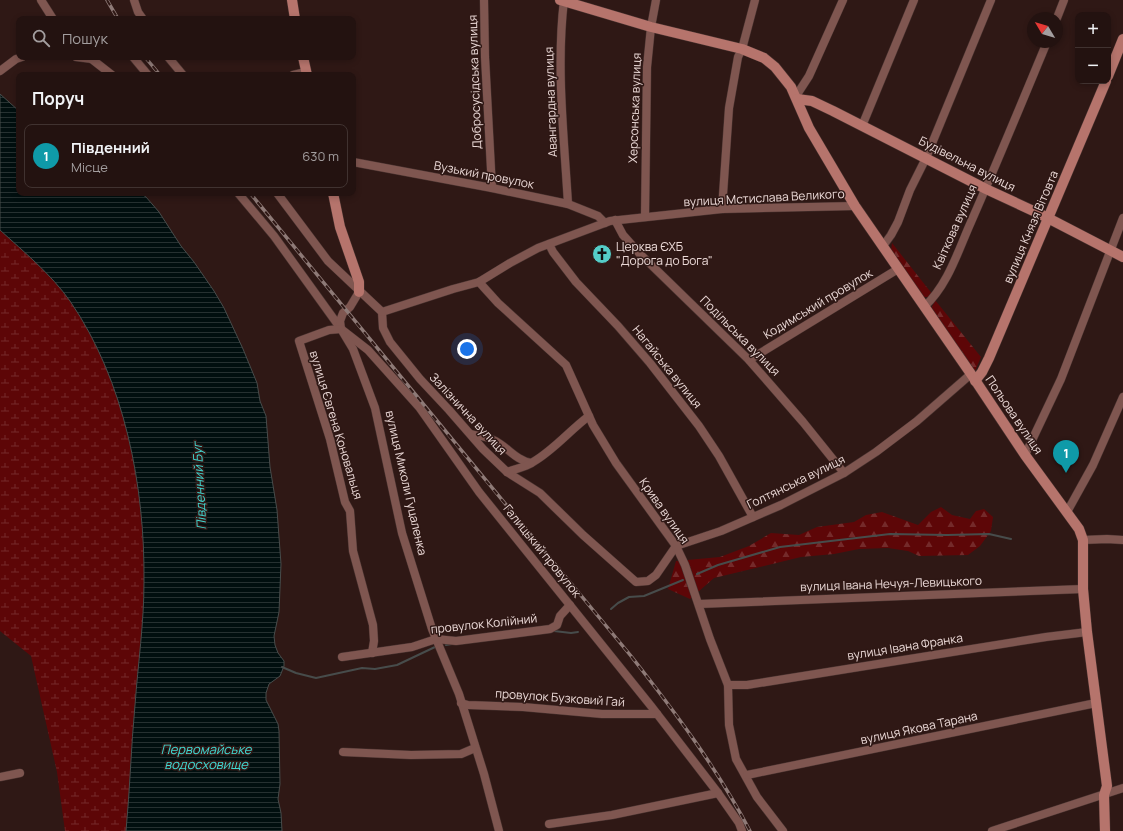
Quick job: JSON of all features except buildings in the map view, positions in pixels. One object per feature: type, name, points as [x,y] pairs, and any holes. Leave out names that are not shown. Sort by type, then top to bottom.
[{"type":"street","points":[[41,0],[51,16]]},
{"type":"street","points":[[134,0],[141,16]]},
{"type":"street","points":[[292,0],[295,16]]},
{"type":"street","name":"Добросусідська вулиця","points":[[484,0],[485,57],[492,188]]},
{"type":"street","points":[[562,0],[651,27],[742,49],[764,58],[775,67],[791,87],[796,98]]},
{"type":"street","name":"Авангардна вулиця","points":[[562,0],[561,78],[568,204]]},
{"type":"street","name":"Херсонська вулиця","points":[[645,217],[647,67],[651,27],[656,0]]},
{"type":"street","points":[[722,209],[729,108],[738,57],[742,49],[755,0]]},
{"type":"street","points":[[796,98],[809,76],[843,0]]},
{"type":"street","points":[[862,126],[914,0]]},
{"type":"street","points":[[883,246],[898,222],[910,190],[926,158],[991,0]]},
{"type":"street","points":[[1059,12],[1064,0]]},
{"type":"street","points":[[1111,69],[1123,39]]},
{"type":"street","name":"Квіткова вулиця","points":[[924,307],[934,298],[940,288],[986,188],[1044,48]]},
{"type":"street","points":[[0,71],[16,59]]},
{"type":"street","points":[[93,60],[108,72]]},
{"type":"street","points":[[136,60],[146,72]]},
{"type":"street","points":[[170,60],[180,72]]},
{"type":"street","points":[[304,60],[306,72]]},
{"type":"street","name":"вулиця Князя Вітовта","points":[[973,378],[982,372],[989,358],[1105,84]]},
{"type":"street","name":"Будівельна вулиця","points":[[796,98],[812,101],[1123,257]]},
{"type":"street","name":"Польова вулиця","points":[[796,98],[809,128],[855,206],[1025,455],[1079,529],[1083,540],[1087,632],[1107,786],[1104,795],[1105,831]]},
{"type":"street","name":"Вузький провулок","points":[[356,163],[568,204],[598,216],[605,222]]},
{"type":"street","points":[[241,196],[274,236],[341,329]]},
{"type":"street","points":[[279,196],[328,262],[382,312]]},
{"type":"street","points":[[335,196],[340,227],[359,282],[360,292],[350,307],[343,313],[340,321],[341,329]]},
{"type":"street","name":"вулиця Мстислава Великого","points":[[382,312],[479,282],[510,262],[549,244],[605,222],[722,209],[855,206]]},
{"type":"street","points":[[1025,455],[1061,378],[1123,218]]},
{"type":"street","name":"Подільська вулиця","points":[[615,220],[624,235],[640,254],[750,360],[844,473]]},
{"type":"street","name":"Нагайська вулиця","points":[[549,244],[553,252],[576,282],[618,326],[650,363],[699,426],[719,456],[753,516]]},
{"type":"street","name":"Кодимський провулок","points":[[750,360],[898,269]]},
{"type":"street","name":"Крива вулиця","points":[[479,282],[498,303],[566,365],[589,416],[616,463],[676,546],[685,565],[710,639],[728,685],[729,725],[736,759],[747,776],[757,797],[783,831]]},
{"type":"street","name":"Залізнична вулиця","points":[[382,312],[383,328],[390,342],[420,379],[483,449],[507,472],[540,493],[583,536],[636,582],[648,581],[656,575],[676,546]]},
{"type":"street","name":"Галицький провулок","points":[[341,329],[368,350],[419,407],[479,492],[657,714],[718,793],[739,823],[742,831]]},
{"type":"street","name":"вулиця Миколи Гуцаленка","points":[[341,329],[353,349],[375,408],[402,533],[436,639],[461,703],[499,831]]},
{"type":"street","name":"вулиця Євгена Коновальця","points":[[341,329],[329,330],[299,341],[330,439],[345,502],[350,511],[352,550],[373,625],[374,641],[372,653]]},
{"type":"street","name":"Голтянська вулиця","points":[[676,546],[721,532],[753,516],[781,505],[844,473],[876,452],[973,378]]},
{"type":"street","points":[[1067,512],[1093,465],[1123,397]]},
{"type":"street","points":[[507,472],[532,463],[552,449],[589,416]]},
{"type":"street","points":[[470,433],[491,439],[501,444],[522,461],[532,463]]},
{"type":"street","points":[[1083,540],[1107,538],[1123,540]]},
{"type":"street","name":"вулиця Івана Нечуя-Левицького","points":[[699,604],[1084,589]]},
{"type":"street","name":"провулок Колійний","points":[[342,657],[412,647],[436,639],[456,641],[550,628],[557,625],[560,616],[570,605]]},
{"type":"street","name":"вулиця Івана Франка","points":[[728,685],[747,685],[1046,637],[1087,632]]},
{"type":"street","name":"провулок Бузковий Гай","points":[[461,703],[468,705],[523,707],[602,714],[657,714]]},
{"type":"street","name":"вулиця Якова Тарана","points":[[747,776],[1096,703]]},
{"type":"street","points":[[343,752],[411,755],[461,754],[475,748]]},
{"type":"street","points":[[0,777],[20,773]]},
{"type":"street","points":[[992,831],[1123,788]]},
{"type":"street","points":[[549,824],[612,815],[718,793]]},
{"type":"green space","points":[[0,230],[46,272],[63,291],[89,332],[105,365],[118,400],[136,473],[141,510],[144,597],[126,831],[65,831],[57,772],[31,656],[0,631]]},
{"type":"green space","points":[[892,243],[933,295],[931,297],[922,297],[891,251]]},
{"type":"green space","points":[[935,300],[981,357],[975,371],[970,368],[931,309]]},
{"type":"green space","points":[[941,507],[952,515],[970,519],[976,511],[984,509],[993,517],[991,531],[980,546],[968,555],[919,556],[908,551],[888,548],[859,549],[834,554],[801,557],[714,578],[690,599],[668,589],[676,561],[720,557],[749,546],[771,533],[799,535],[817,527],[854,522],[866,515],[882,512],[918,525],[931,512]]},
{"type":"water","name":"Первомайське водосховище","points":[[0,94],[16,108],[16,196],[144,196],[159,212],[181,246],[214,291],[224,308],[257,383],[260,401],[266,416],[270,467],[277,510],[281,564],[279,612],[274,636],[275,645],[278,653],[284,661],[284,666],[280,676],[269,684],[266,693],[266,700],[278,724],[279,731],[280,784],[278,799],[281,813],[282,831],[126,831],[144,597],[141,509],[136,472],[118,400],[105,365],[89,332],[63,291],[37,264],[0,230]]},
{"type":"waterway","points":[[697,574],[718,565],[780,547],[890,534],[989,534],[1011,539]]},
{"type":"waterway","points":[[611,609],[629,597],[644,596],[683,580]]},
{"type":"waterway","points":[[554,631],[571,633],[578,632]]},
{"type":"waterway","points":[[446,645],[452,644]]},
{"type":"waterway","points":[[282,667],[296,673],[316,678],[362,668],[375,669],[397,665],[435,647]]},
{"type":"railway","points":[[107,0],[116,16]]},
{"type":"railway","points":[[148,60],[158,72]]},
{"type":"railway","points":[[252,196],[664,698],[724,785],[750,831]]},
{"type":"place","name":"Церква ЄХБ \"Дорога до Бога\"","points":[[602,254]]},
{"type":"place","name":"Південний","points":[[1066,473]]},
{"type":"water label","name":"Південний Буг","points":[[199,486]]}]
